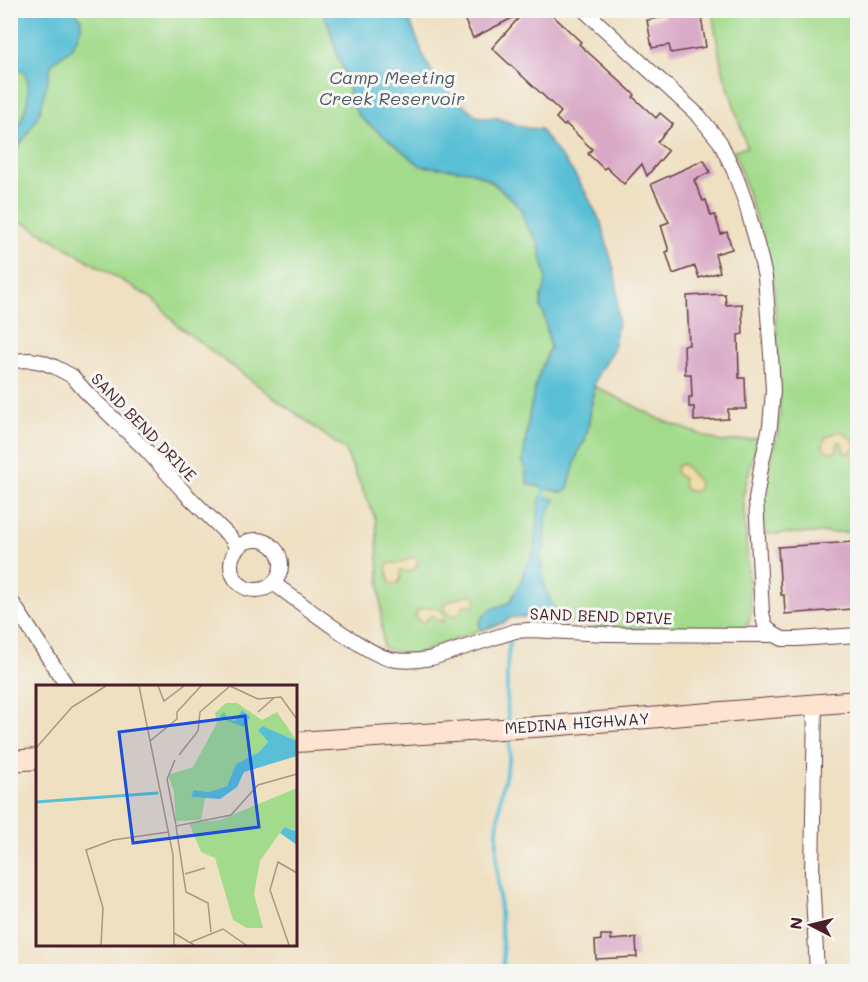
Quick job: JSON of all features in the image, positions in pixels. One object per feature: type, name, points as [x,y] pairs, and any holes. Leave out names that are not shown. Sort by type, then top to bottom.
[{"type":"main road","name":"MEDINA HIGHWAY","points":[[297,742],[549,726],[858,701]]},
{"type":"main road","points":[[10,761],[36,759]]},
{"type":"street","points":[[584,10],[699,116],[720,142],[746,204],[762,258],[769,316],[773,391],[770,426],[756,499],[762,613],[765,625],[776,635]]},
{"type":"street","name":"SAND BEND DRIVE","points":[[10,361],[42,362],[72,376],[232,539],[237,549]]},
{"type":"street","points":[[250,540],[266,542],[273,547],[281,561],[281,569],[273,584],[258,590],[250,590],[242,586],[232,573],[232,556],[237,549],[250,540]]},
{"type":"street","name":"SAND BEND DRIVE","points":[[273,584],[364,647],[389,658],[410,661],[421,660],[515,631],[530,630],[597,634],[776,635],[783,639],[858,635]]},
{"type":"street","points":[[10,599],[66,685]]},
{"type":"street","points":[[815,705],[812,875],[817,972]]},
{"type":"green space","points":[[10,11],[322,11],[346,76],[350,100],[366,123],[421,166],[470,171],[490,181],[522,210],[527,227],[538,242],[546,279],[541,296],[541,309],[550,347],[537,380],[530,410],[523,461],[528,484],[560,492],[567,490],[579,449],[585,441],[594,386],[664,421],[721,442],[758,438],[743,495],[751,614],[748,624],[742,629],[605,628],[541,617],[512,617],[505,622],[414,655],[383,648],[376,520],[345,450],[178,326],[153,299],[25,223],[11,224]]},
{"type":"green space","points":[[712,11],[857,11],[858,530],[851,532],[765,534],[764,479],[777,438],[780,412],[774,288],[768,257],[734,150],[747,147],[721,64]]},
{"type":"sand","points":[[842,431],[854,441],[856,446],[849,454],[844,452],[841,442],[837,444],[837,450],[829,452],[826,450],[823,446],[825,438]]},
{"type":"sand","points":[[682,464],[697,480],[697,491],[688,491],[684,488],[683,479],[676,473],[677,466]]},
{"type":"sand","points":[[411,557],[417,559],[416,568],[410,572],[401,570],[398,583],[393,585],[390,583],[386,567],[390,563],[401,563]]},
{"type":"sand","points":[[471,594],[476,598],[475,605],[464,605],[461,613],[455,615],[447,614],[444,605],[449,601]]},
{"type":"sand","points":[[430,607],[441,611],[444,615],[443,622],[432,615],[422,623],[415,617],[418,610]]},
{"type":"water","points":[[11,10],[75,11],[81,19],[81,27],[71,49],[52,63],[40,112],[11,157],[11,132],[16,129],[22,118],[28,80],[23,71],[11,66]]},
{"type":"water","name":"Camp Meeting Creek Reservoir","points":[[322,11],[406,11],[426,62],[438,81],[451,95],[477,116],[495,117],[526,128],[540,129],[586,193],[601,223],[614,270],[618,322],[613,349],[598,374],[594,386],[585,441],[579,449],[567,491],[560,492],[528,484],[523,461],[537,380],[550,347],[541,309],[541,296],[546,279],[538,242],[527,228],[521,210],[491,181],[470,171],[421,166],[359,116],[350,100],[346,76]]},
{"type":"water","points":[[541,496],[555,499],[546,518],[544,548],[540,555],[545,589],[557,614],[557,619],[512,617],[500,624],[481,630],[479,623],[485,614],[491,609],[509,603],[521,582],[524,570],[534,551]]},
{"type":"building","points":[[460,10],[547,10],[656,118],[660,113],[673,124],[657,142],[668,151],[647,176],[642,164],[624,184],[588,154],[592,149],[566,124],[564,126],[556,118],[561,112],[492,48],[524,12],[473,38]]},
{"type":"building","points":[[663,10],[700,10],[706,47],[671,53],[669,45],[652,48],[647,20],[665,17]]},
{"type":"building","points":[[704,160],[710,172],[694,180],[703,201],[706,200],[711,216],[715,215],[721,234],[727,232],[732,249],[715,254],[720,272],[699,278],[695,266],[673,274],[661,225],[669,222],[651,184]]},
{"type":"building","points":[[725,294],[726,305],[742,304],[743,334],[738,335],[739,378],[745,378],[746,409],[728,409],[728,419],[694,421],[694,407],[689,407],[689,397],[692,397],[691,374],[685,374],[684,345],[689,345],[687,296]]},
{"type":"building","points":[[853,542],[854,548],[858,548],[858,593],[852,593],[852,609],[785,614],[784,595],[781,595],[778,547]]},
{"type":"building","points":[[601,935],[611,935],[611,940],[636,938],[637,957],[596,959],[595,941],[601,940]]},
{"type":"waterway","points":[[542,501],[546,485]]},
{"type":"waterway","points":[[508,723],[507,668],[511,635]]},
{"type":"waterway","points":[[504,972],[497,830],[501,794],[510,756],[509,734]]}]
